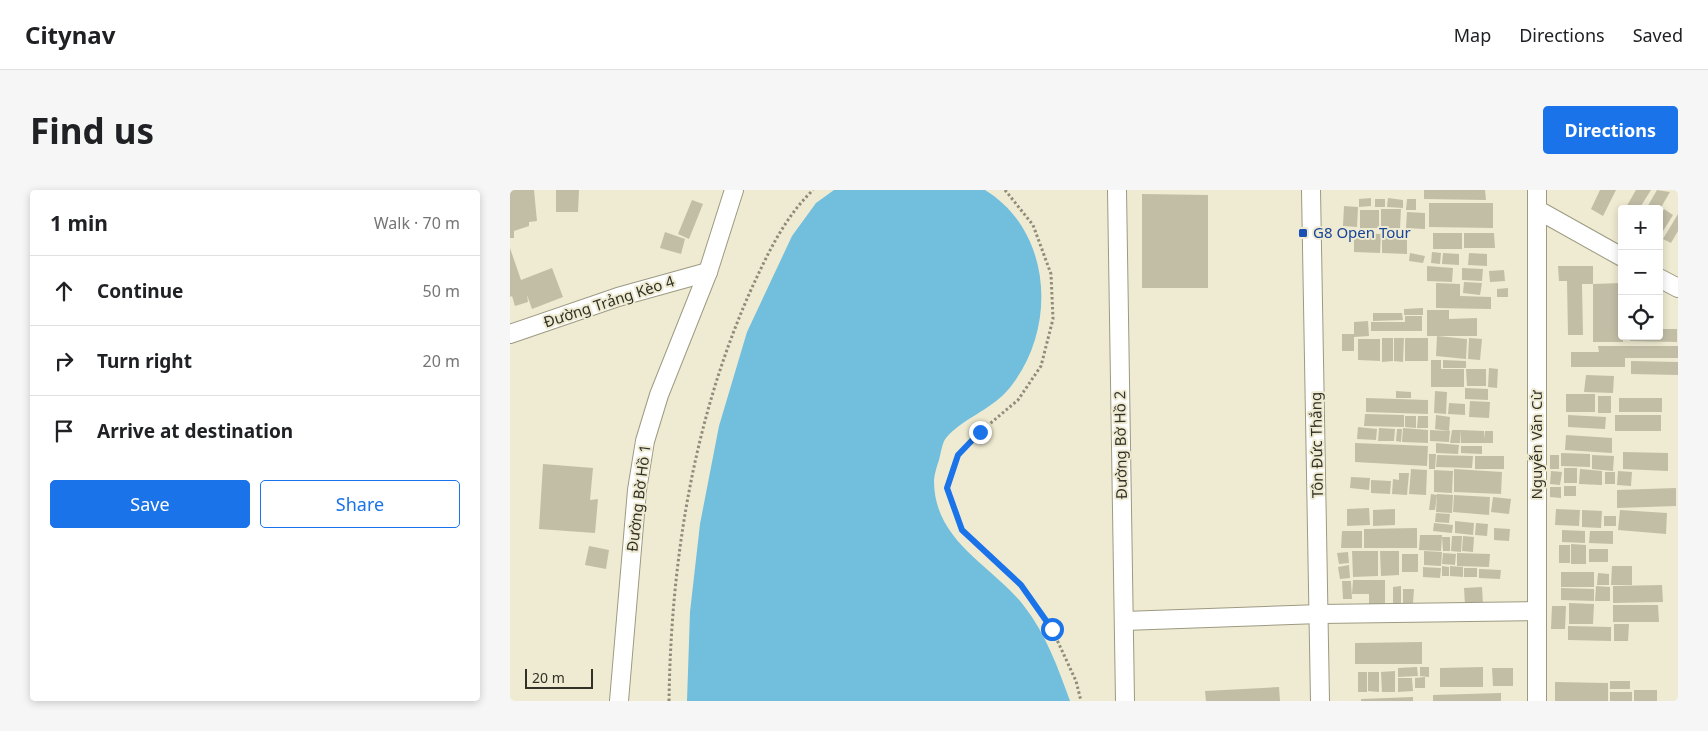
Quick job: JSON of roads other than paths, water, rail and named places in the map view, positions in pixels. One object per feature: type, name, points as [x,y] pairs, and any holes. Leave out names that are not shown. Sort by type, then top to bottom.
[{"type":"street","name":"Đường Bờ Hồ 1","points":[[619,701],[637,490],[645,441],[659,395],[708,272],[734,190]]},
{"type":"street","name":"Đường Bờ Hồ 2","points":[[1117,190],[1124,701]]},
{"type":"street","name":"Tôn Đức Thắng","points":[[1311,190],[1320,614],[1320,701]]},
{"type":"street","name":"Nguyễn Văn Cừ","points":[[1537,190],[1537,701]]},
{"type":"street","points":[[1538,210],[1618,254]]},
{"type":"street","name":"Đường Trảng Kèo 4","points":[[510,334],[618,297],[708,272]]},
{"type":"street","points":[[1663,280],[1678,288]]},
{"type":"street","points":[[1124,621],[1320,614],[1537,611]]},
{"type":"water","points":[[834,190],[985,190],[1008,208],[1025,231],[1036,257],[1041,285],[1040,314],[1034,342],[1023,368],[1006,392],[992,404],[960,425],[946,438],[934,482],[937,503],[944,521],[954,537],[1011,591],[1039,628],[1051,652],[1070,701],[687,701],[690,612],[700,524],[719,426],[747,332],[792,236],[816,203]]},
{"type":"place","name":"G8 Open Tour","points":[[1303,233]]}]
